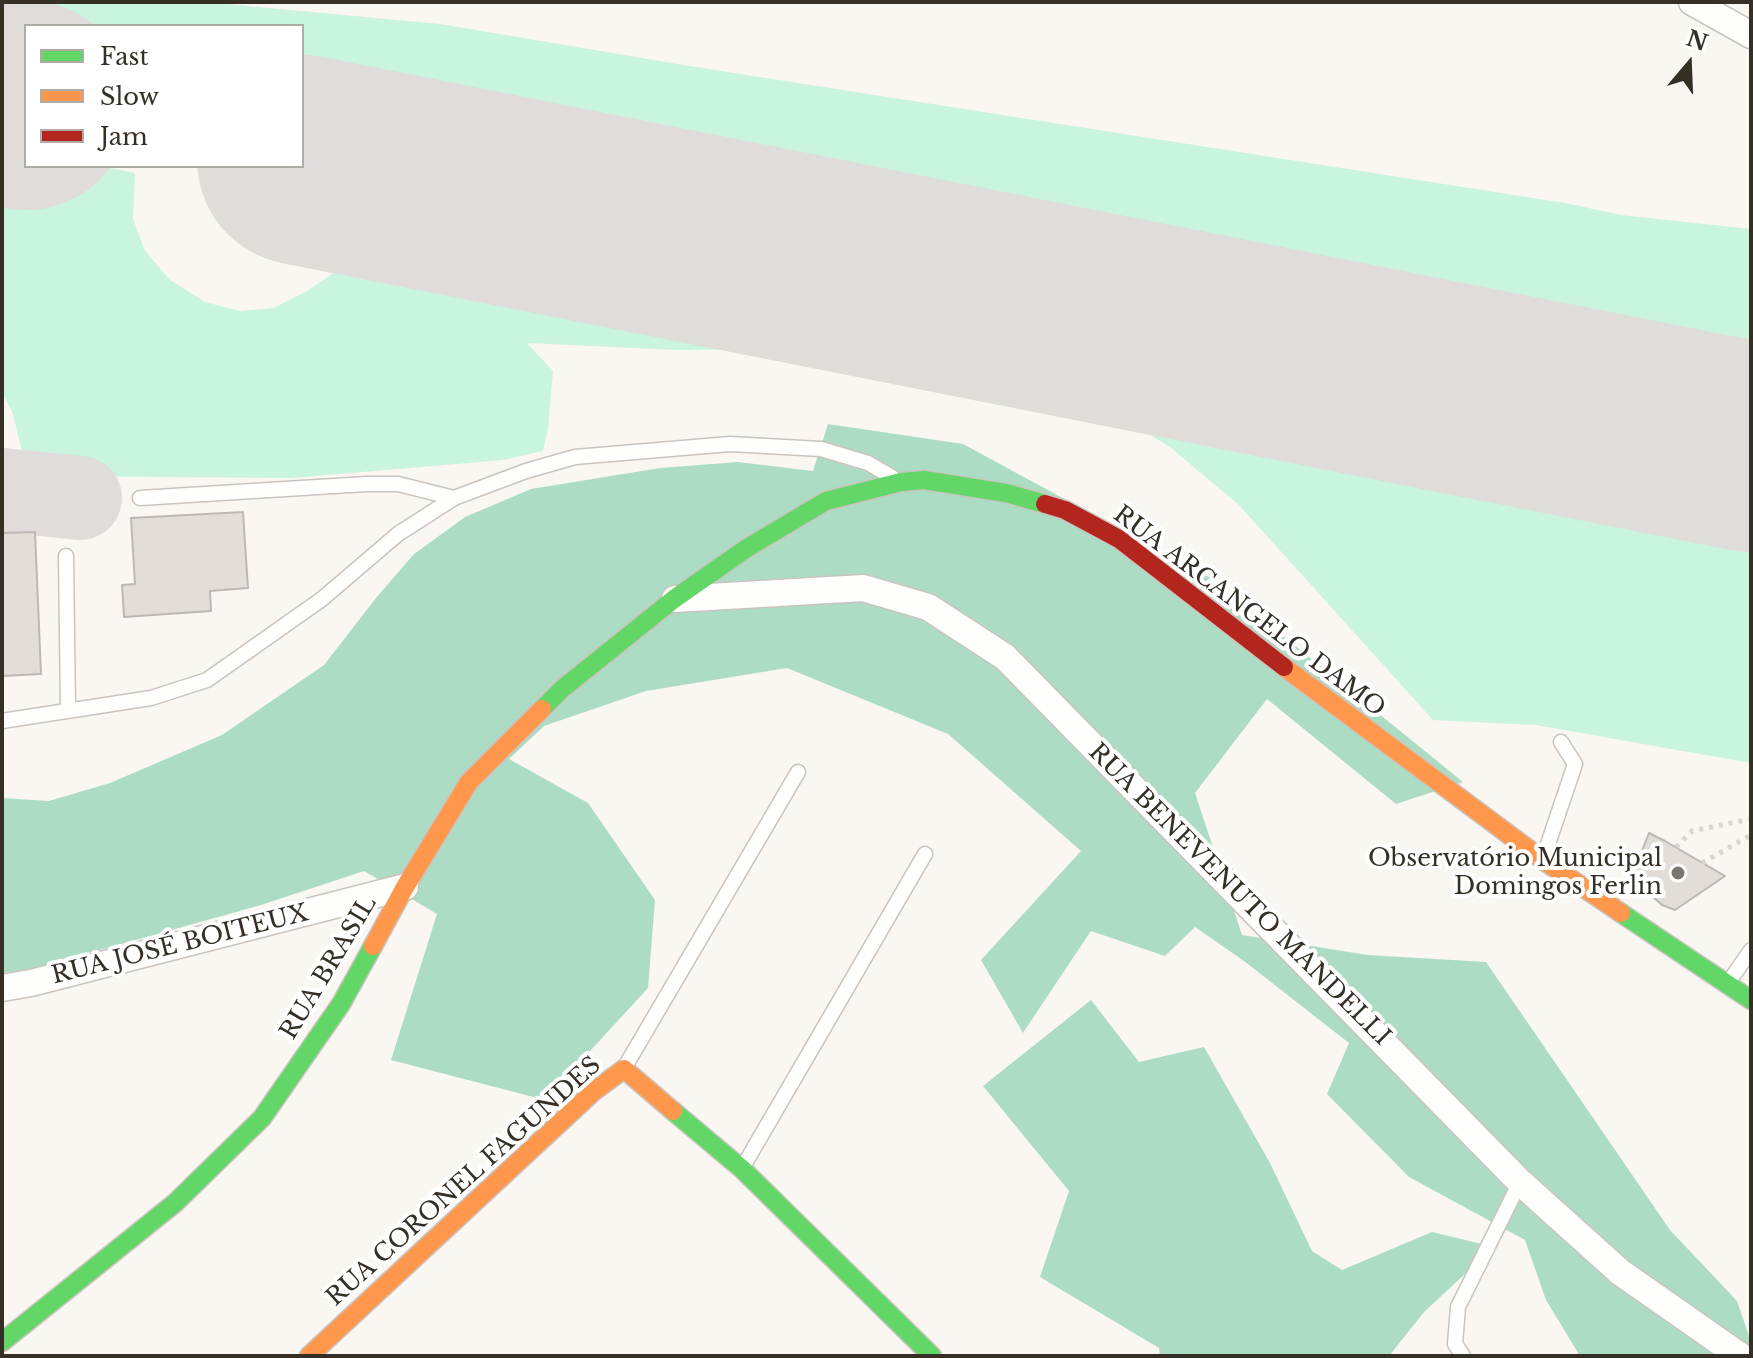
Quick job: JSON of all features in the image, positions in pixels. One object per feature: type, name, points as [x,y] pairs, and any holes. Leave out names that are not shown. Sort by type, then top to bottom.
[{"type":"street","points":[[1692,2],[1751,35]]},
{"type":"street","name":"RUA ARCANGELO DAMO","points":[[674,599],[747,548],[826,501],[901,482],[924,480],[1006,493],[1065,510],[1119,539],[1235,631],[1543,860],[1751,1000]]},
{"type":"street","name":"RUA BENEVENUTO MANDELLI","points":[[674,599],[863,588],[928,607],[1005,657],[1520,1182],[1620,1272],[1740,1356]]},
{"type":"street","name":"RUA BRASIL","points":[[2,1342],[175,1203],[262,1118],[341,1004],[405,887],[469,782],[562,689],[674,599]]},
{"type":"street","name":"RUA JOSÉ BOITEUX","points":[[2,988],[405,887]]},
{"type":"street","name":"RUA CORONEL FAGUNDES","points":[[309,1356],[594,1091],[624,1069],[742,1169],[932,1356]]},
{"type":"lane","points":[[2,721],[151,698],[207,680],[322,599],[398,534],[454,498],[526,471],[575,457],[730,444],[821,449],[868,463],[901,482]]},
{"type":"lane","points":[[140,498],[398,484],[454,498]]},
{"type":"lane","points":[[66,556],[68,711]]},
{"type":"lane","points":[[1543,860],[1575,764],[1561,742]]},
{"type":"lane","points":[[624,1069],[798,772]]},
{"type":"lane","points":[[742,1169],[925,854]]},
{"type":"lane","points":[[1728,983],[1751,950]]},
{"type":"lane","points":[[1463,1356],[1455,1344],[1458,1307],[1520,1182]]},
{"type":"path","points":[[1676,847],[1692,831],[1751,819]]},
{"type":"path","points":[[1702,863],[1751,835]]},
{"type":"green space","points":[[2,2],[205,2],[440,24],[1565,203],[1621,215],[1751,229],[1751,387],[304,95],[304,24],[24,24],[24,35],[2,30]]},
{"type":"green space","points":[[41,168],[110,168],[135,173],[133,219],[145,251],[170,280],[205,302],[240,311],[274,308],[390,241],[438,236],[1232,380],[1751,488],[1751,763],[1536,725],[1433,720],[1239,505],[1170,447],[1125,420],[1058,400],[837,356],[772,349],[676,350],[527,343],[553,371],[543,451],[503,460],[292,478],[28,476],[13,414],[2,392],[2,190],[16,185]]},
{"type":"green space","points":[[828,424],[963,444],[1214,580],[1463,782],[1396,804],[1267,699],[1195,793],[1242,935],[1368,955],[1486,962],[1670,1230],[1737,1301],[1751,1342],[1751,1356],[1580,1356],[1546,1300],[1525,1240],[1409,1177],[1327,1094],[1349,1043],[1195,927],[1165,956],[1091,931],[1023,1033],[981,960],[1081,851],[948,734],[787,668],[646,691],[544,726],[509,759],[588,803],[655,900],[648,988],[545,1100],[391,1060],[437,914],[364,871],[261,905],[25,971],[2,973],[2,798],[49,801],[110,783],[222,735],[324,665],[414,554],[465,517],[531,489],[660,468],[738,462],[813,471]]},
{"type":"green space","points":[[1091,1000],[1139,1062],[1204,1047],[1270,1163],[1312,1251],[1342,1270],[1432,1232],[1494,1247],[1424,1312],[1389,1356],[1160,1356],[1159,1348],[1040,1277],[1069,1191],[983,1086]]},
{"type":"building","points":[[243,512],[248,588],[210,591],[211,611],[124,617],[122,585],[135,584],[131,518]]},
{"type":"building","points":[[35,532],[41,674],[2,676],[2,533]]},
{"type":"building","name":"Observatório Municipal Domingos Ferlin","points":[[1649,833],[1725,876],[1675,910],[1662,905],[1644,889],[1634,871]]},
{"type":"taxiway","points":[[2,143],[24,130]]},
{"type":"taxiway","points":[[2,490],[80,498]]},
{"type":"runway","points":[[2,100],[24,105]]},
{"type":"runway","points":[[304,160],[1751,447]]},
{"type":"traffic: fast","points":[[542,709],[562,689],[674,599],[747,548],[826,501],[901,482],[924,480],[1006,493],[1045,504]]},
{"type":"traffic: fast","points":[[1621,913],[1751,1000]]},
{"type":"traffic: fast","points":[[2,1342],[175,1203],[262,1118],[341,1004],[373,946]]},
{"type":"traffic: fast","points":[[673,1111],[742,1169],[932,1356]]},
{"type":"traffic: slow","points":[[1284,667],[1543,860],[1621,913]]},
{"type":"traffic: slow","points":[[373,946],[469,782],[542,709]]},
{"type":"traffic: slow","points":[[309,1356],[594,1091],[624,1069],[673,1111]]},
{"type":"traffic: jam","points":[[1045,504],[1065,510],[1119,539],[1284,667]]},
{"type":"place","name":"Observatório Municipal Domingos Ferlin","points":[[1678,873]]}]
